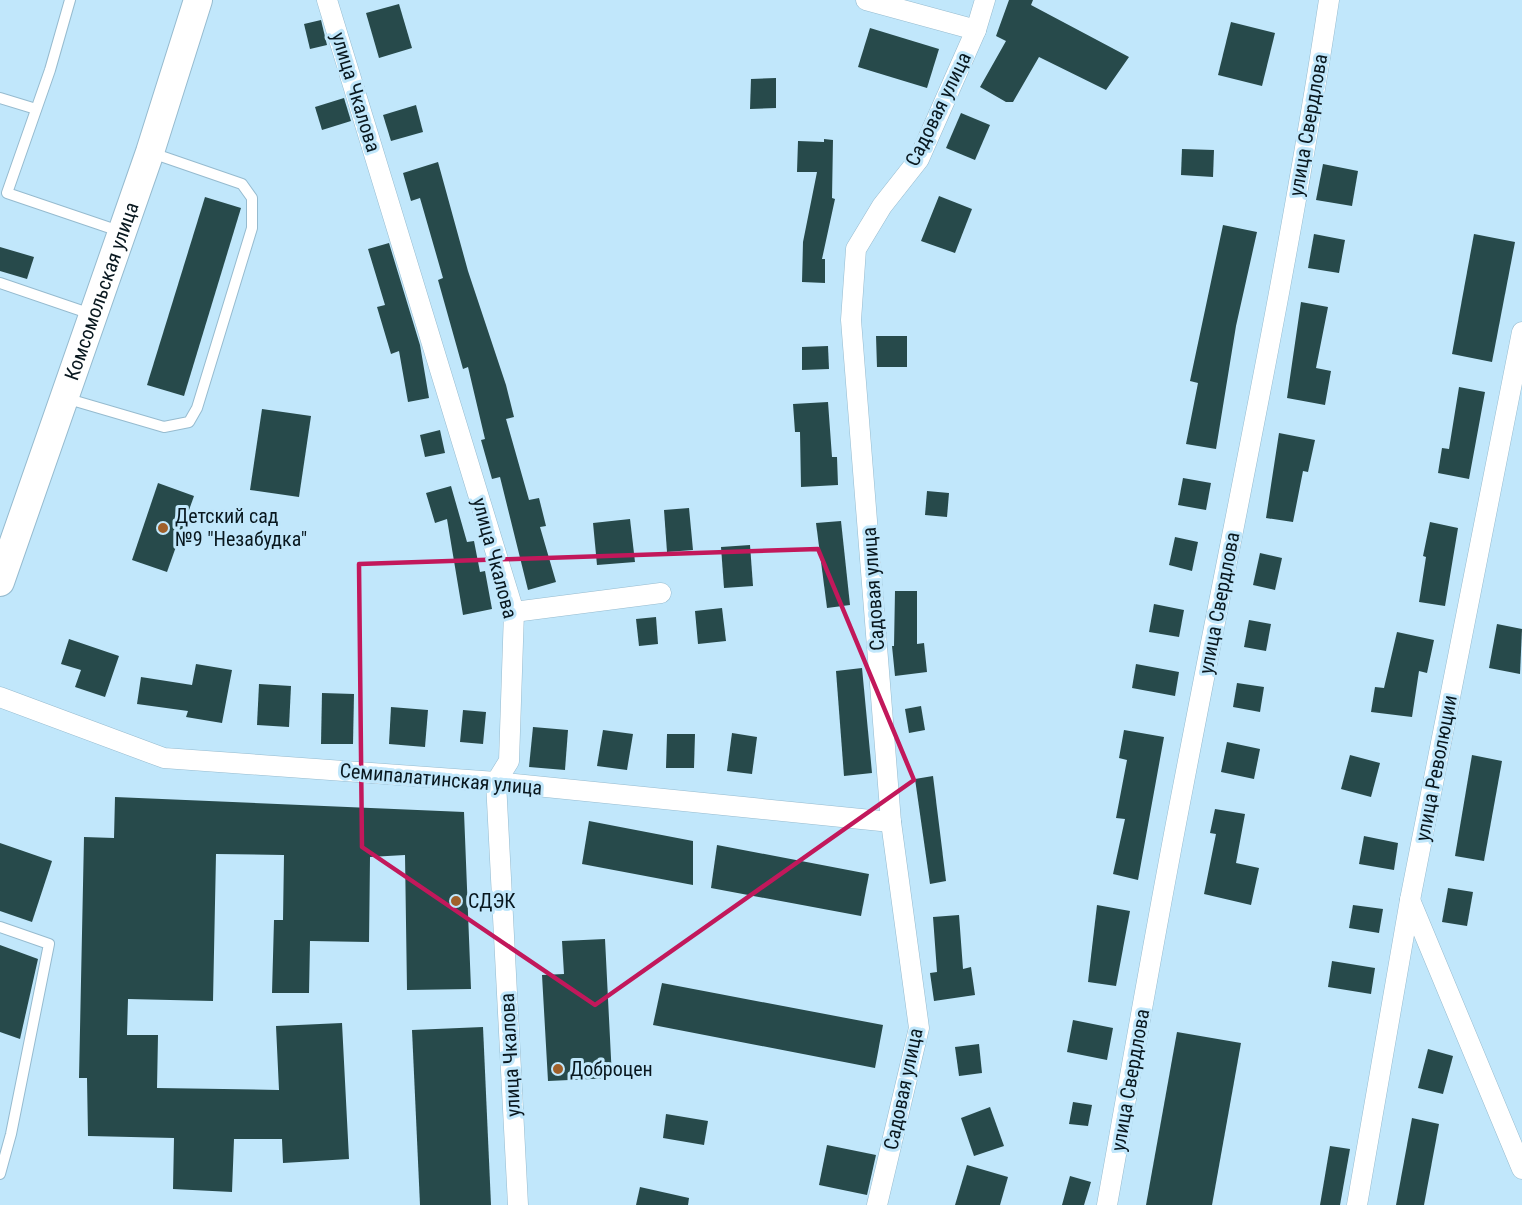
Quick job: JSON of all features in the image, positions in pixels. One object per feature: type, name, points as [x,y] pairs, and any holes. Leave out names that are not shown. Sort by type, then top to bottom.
[{"type":"main road","name":"Комсомольская улица","points":[[0,582],[150,152],[198,0]]},
{"type":"street","name":"улица Чкалова","points":[[327,0],[514,612],[509,761],[496,782],[518,1205]]},
{"type":"street","points":[[866,0],[976,30]]},
{"type":"street","name":"Садовая улица","points":[[877,1205],[918,1029],[891,822],[851,320],[856,249],[882,206],[919,159],[976,30],[986,0]]},
{"type":"street","name":"улица Свердлова","points":[[1107,1205],[1183,788],[1266,363],[1315,92],[1329,0]]},
{"type":"street","name":"улица Революции","points":[[1357,1205],[1410,900],[1522,332]]},
{"type":"street","points":[[514,612],[661,593]]},
{"type":"street","name":"Семипалатинская улица","points":[[0,697],[164,758],[496,782],[891,822]]},
{"type":"street","points":[[1410,900],[1522,1169]]},
{"type":"lane","points":[[70,0],[36,110],[7,193],[122,232]]},
{"type":"lane","points":[[0,99],[36,110]]},
{"type":"lane","points":[[64,398],[164,427],[189,422],[197,408],[252,228],[252,198],[242,184],[150,152]]},
{"type":"lane","points":[[0,284],[94,315]]},
{"type":"lane","points":[[0,927],[49,944],[11,1134],[0,1174]]},
{"type":"highlighted area","points":[[818,549],[914,780],[595,1005],[362,847],[359,564]]},
{"type":"building","points":[[1009,0],[1033,0],[1031,5],[1129,57],[1106,90],[1039,57],[1013,102],[1006,102],[980,87],[1006,41],[996,36]]},
{"type":"building","points":[[399,4],[412,48],[379,58],[366,13]]},
{"type":"building","points":[[321,20],[327,45],[310,49],[304,24]]},
{"type":"building","points":[[1231,22],[1275,33],[1262,86],[1218,75]]},
{"type":"building","points":[[870,28],[939,49],[927,88],[858,67]]},
{"type":"building","points":[[776,78],[776,108],[750,109],[751,79]]},
{"type":"building","points":[[344,98],[351,121],[322,130],[315,107]]},
{"type":"building","points":[[416,105],[423,132],[391,141],[383,115]]},
{"type":"building","points":[[961,113],[990,125],[975,160],[946,148]]},
{"type":"building","points":[[824,139],[833,140],[832,198],[835,199],[822,259],[825,259],[825,283],[802,282],[803,242],[817,172],[797,172],[798,141],[824,142]]},
{"type":"building","points":[[1182,149],[1214,150],[1213,177],[1181,175]]},
{"type":"building","points":[[438,162],[468,271],[506,385],[514,417],[506,419],[529,500],[539,498],[546,526],[540,527],[556,582],[528,590],[500,477],[492,479],[481,440],[485,439],[468,367],[463,369],[438,280],[443,278],[420,198],[411,201],[403,173]]},
{"type":"building","points":[[1323,164],[1358,171],[1352,206],[1316,200]]},
{"type":"building","points":[[939,196],[972,209],[955,253],[921,241]]},
{"type":"building","points":[[205,197],[241,208],[184,396],[147,385]]},
{"type":"building","points":[[1223,225],[1257,232],[1236,326],[1216,449],[1186,444],[1198,383],[1190,381]]},
{"type":"building","points":[[1314,234],[1345,240],[1339,273],[1308,268]]},
{"type":"building","points":[[1474,234],[1515,242],[1492,362],[1452,354]]},
{"type":"building","points":[[389,243],[420,345],[429,398],[408,402],[399,351],[391,354],[377,307],[385,305],[368,249]]},
{"type":"building","points":[[0,247],[34,257],[27,279],[0,271]]},
{"type":"building","points":[[1301,302],[1328,307],[1316,368],[1331,371],[1325,405],[1287,398]]},
{"type":"building","points":[[876,336],[907,336],[907,367],[877,367]]},
{"type":"building","points":[[828,346],[829,369],[802,370],[802,347]]},
{"type":"building","points":[[1459,387],[1485,392],[1469,479],[1438,473],[1442,448],[1449,449]]},
{"type":"building","points":[[828,402],[832,457],[837,457],[838,485],[801,487],[800,432],[795,432],[793,404]]},
{"type":"building","points":[[262,409],[311,416],[299,497],[250,490]]},
{"type":"building","points":[[440,430],[445,453],[425,457],[420,435]]},
{"type":"building","points":[[1279,433],[1315,440],[1308,472],[1303,471],[1293,522],[1266,518]]},
{"type":"building","points":[[1183,478],[1211,483],[1206,510],[1178,505]]},
{"type":"building","name":"Детский сад №9 \"Незабудка\"","points":[[158,483],[194,496],[167,572],[132,560]]},
{"type":"building","points":[[451,486],[467,542],[474,541],[480,572],[485,571],[492,609],[463,615],[447,519],[435,523],[426,493]]},
{"type":"building","points":[[927,491],[949,493],[947,517],[925,515]]},
{"type":"building","points":[[689,508],[693,550],[667,552],[664,510]]},
{"type":"building","points":[[630,519],[635,562],[597,565],[593,523]]},
{"type":"building","points":[[841,521],[850,605],[827,608],[816,523]]},
{"type":"building","points":[[1430,522],[1458,528],[1445,606],[1419,602],[1426,557],[1423,556]]},
{"type":"building","points":[[1175,537],[1198,542],[1192,571],[1169,565]]},
{"type":"building","points":[[750,545],[753,586],[724,588],[721,547]]},
{"type":"building","points":[[1260,553],[1282,558],[1275,590],[1253,585]]},
{"type":"building","points":[[895,591],[917,591],[917,644],[924,643],[927,672],[895,676],[892,646],[894,646]]},
{"type":"building","points":[[1154,604],[1184,610],[1179,637],[1149,632]]},
{"type":"building","points":[[722,608],[726,641],[698,644],[695,611]]},
{"type":"building","points":[[656,617],[658,644],[639,646],[636,619]]},
{"type":"building","points":[[1249,620],[1271,624],[1266,651],[1244,647]]},
{"type":"building","points":[[1497,624],[1522,629],[1520,674],[1489,668]]},
{"type":"building","points":[[1397,632],[1434,640],[1427,673],[1419,671],[1412,717],[1371,712],[1375,687],[1384,688]]},
{"type":"building","points":[[69,639],[119,656],[105,697],[75,687],[81,670],[61,664]]},
{"type":"building","points":[[196,664],[232,670],[222,723],[186,717],[188,711],[137,704],[141,677],[192,685]]},
{"type":"building","points":[[1136,664],[1179,672],[1175,696],[1132,688]]},
{"type":"building","points":[[862,668],[872,773],[844,776],[836,671]]},
{"type":"building","points":[[1237,683],[1264,687],[1260,712],[1233,707]]},
{"type":"building","points":[[259,684],[291,686],[289,727],[257,725]]},
{"type":"building","points":[[322,693],[354,694],[353,744],[321,744]]},
{"type":"building","points":[[921,706],[925,730],[909,733],[905,709]]},
{"type":"building","points":[[391,707],[428,710],[425,747],[389,744]]},
{"type":"building","points":[[463,710],[486,712],[483,744],[460,742]]},
{"type":"building","points":[[533,727],[568,730],[565,770],[529,767]]},
{"type":"building","points":[[603,730],[633,734],[627,770],[597,766]]},
{"type":"building","points":[[1124,730],[1164,737],[1138,880],[1113,874],[1125,819],[1116,818],[1127,760],[1119,758]]},
{"type":"building","points":[[732,733],[757,737],[752,774],[727,771]]},
{"type":"building","points":[[667,734],[695,734],[694,768],[666,768]]},
{"type":"building","points":[[1227,742],[1260,749],[1254,779],[1221,772]]},
{"type":"building","points":[[1350,755],[1380,763],[1371,797],[1341,789]]},
{"type":"building","points":[[1472,755],[1502,761],[1484,861],[1455,856]]},
{"type":"building","points":[[933,776],[946,881],[930,884],[915,779]]},
{"type":"building","points":[[115,797],[464,812],[471,989],[407,990],[405,855],[370,857],[369,942],[310,941],[309,993],[272,993],[274,920],[283,920],[284,855],[216,854],[213,1001],[128,999],[127,1035],[158,1035],[157,1088],[279,1090],[276,1026],[342,1023],[349,1159],[283,1163],[282,1139],[234,1139],[232,1192],[173,1189],[174,1138],[88,1136],[87,1078],[79,1078],[84,837],[114,838]]},
{"type":"building","points":[[1215,809],[1245,814],[1236,863],[1259,868],[1251,905],[1204,894],[1216,834],[1210,833]]},
{"type":"building","points":[[589,821],[693,841],[693,885],[582,864]]},
{"type":"building","points":[[1364,836],[1398,843],[1394,870],[1359,864]]},
{"type":"building","points":[[0,843],[52,861],[32,922],[0,911]]},
{"type":"building","points":[[717,845],[869,874],[861,916],[711,888]]},
{"type":"building","points":[[1448,888],[1473,892],[1467,926],[1442,922]]},
{"type":"building","points":[[1097,905],[1130,911],[1116,986],[1088,982]]},
{"type":"building","points":[[1353,905],[1383,909],[1379,933],[1349,928]]},
{"type":"building","points":[[959,915],[963,969],[971,967],[975,995],[934,1001],[930,973],[937,972],[933,917]]},
{"type":"building","points":[[605,939],[612,1078],[548,1081],[542,975],[564,974],[562,941]]},
{"type":"building","points":[[0,945],[38,959],[20,1039],[0,1032]]},
{"type":"building","points":[[1332,961],[1375,968],[1371,994],[1328,987]]},
{"type":"building","points":[[662,983],[883,1025],[875,1068],[653,1025]]},
{"type":"building","points":[[1073,1020],[1113,1028],[1107,1060],[1067,1052]]},
{"type":"building","points":[[483,1027],[491,1205],[420,1205],[412,1030]]},
{"type":"building","points":[[1177,1032],[1241,1043],[1212,1205],[1146,1205]]},
{"type":"building","points":[[979,1044],[982,1073],[959,1076],[955,1047]]},
{"type":"building","points":[[1428,1049],[1453,1056],[1443,1094],[1418,1088]]},
{"type":"building","points":[[1073,1102],[1092,1105],[1088,1126],[1069,1124]]},
{"type":"building","points":[[990,1107],[1004,1146],[974,1156],[961,1118]]},
{"type":"building","points":[[666,1114],[708,1121],[704,1145],[663,1138]]},
{"type":"building","points":[[1412,1118],[1439,1124],[1424,1205],[1396,1205]]},
{"type":"building","points":[[827,1145],[876,1155],[867,1195],[819,1185]]},
{"type":"building","points":[[1330,1146],[1350,1149],[1340,1205],[1320,1205]]},
{"type":"building","points":[[967,1165],[1008,1177],[1000,1205],[955,1205]]},
{"type":"building","points":[[1070,1176],[1091,1182],[1084,1205],[1062,1205]]},
{"type":"building","points":[[640,1187],[689,1198],[688,1205],[636,1205]]},
{"type":"place","name":"Детский сад №9 \"Незабудка\"","points":[[163,528]]},
{"type":"place","name":"СДЭК","points":[[456,901]]},
{"type":"place","name":"Доброцен","points":[[558,1069]]}]
